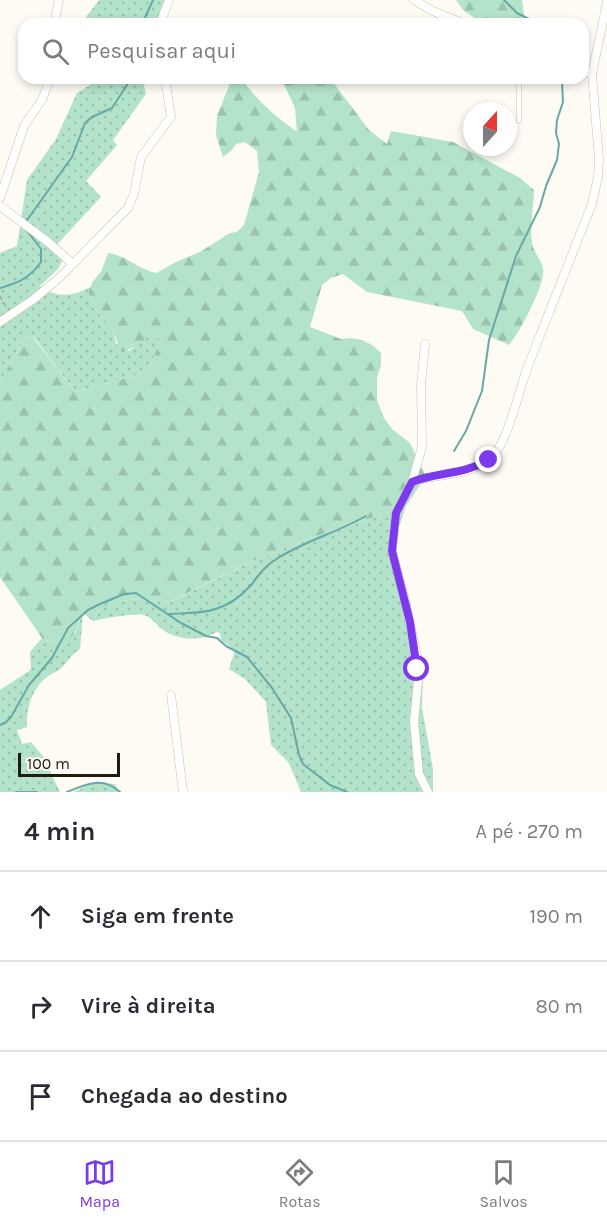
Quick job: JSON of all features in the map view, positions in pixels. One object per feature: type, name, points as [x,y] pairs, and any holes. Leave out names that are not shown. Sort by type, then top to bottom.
[{"type":"street","points":[[55,18],[59,0]]},
{"type":"street","points":[[162,18],[169,0]]},
{"type":"street","points":[[414,0],[450,18]]},
{"type":"street","points":[[412,482],[429,476],[449,475],[476,468],[494,456],[504,437],[527,369],[592,204],[599,159],[592,74],[607,2]]},
{"type":"street","points":[[0,198],[24,126],[42,100],[48,84]]},
{"type":"street","points":[[0,322],[34,299],[73,264],[119,218],[133,199],[141,157],[171,117],[166,84]]},
{"type":"street","points":[[0,206],[73,264]]},
{"type":"street","points":[[425,344],[420,385],[422,447],[412,482],[396,513],[392,551],[417,656],[418,681],[414,722],[419,774],[428,792]]},
{"type":"street","points":[[171,695],[183,792]]},
{"type":"lane","points":[[519,84],[519,121]]},
{"type":"path","points":[[0,296],[10,314]]},
{"type":"green space","points":[[99,0],[172,0],[166,18],[86,18]]},
{"type":"green space","points":[[456,0],[522,0],[524,18],[475,18],[464,11]]},
{"type":"green space","points":[[144,84],[146,94],[113,140],[117,145],[86,181],[101,197],[51,251],[63,260],[58,269],[40,286],[52,293],[65,295],[90,287],[90,302],[114,332],[116,344],[129,351],[146,337],[156,334],[160,340],[148,372],[75,392],[34,337],[25,338],[0,382],[0,253],[17,246],[27,180],[56,139],[77,93],[90,85]]},
{"type":"green space","points":[[230,84],[246,84],[267,108],[297,132],[295,108],[284,84],[334,84],[369,130],[387,144],[391,131],[453,142],[463,147],[463,156],[479,156],[520,178],[534,190],[531,236],[543,268],[541,284],[525,319],[509,345],[473,329],[462,311],[367,292],[343,274],[331,278],[322,285],[310,327],[341,339],[362,340],[381,353],[381,365],[377,378],[377,400],[384,418],[392,429],[410,443],[426,476],[406,506],[302,541],[252,561],[167,603],[142,599],[106,605],[93,621],[83,613],[71,637],[57,645],[42,638],[0,577],[0,382],[25,338],[33,337],[75,392],[148,372],[160,340],[156,334],[130,349],[120,351],[114,332],[90,302],[89,291],[93,281],[101,272],[108,253],[120,256],[156,273],[200,252],[230,233],[237,232],[244,225],[259,172],[257,151],[245,142],[236,144],[223,157],[216,135],[217,116]]},
{"type":"green space","points":[[406,506],[395,539],[396,558],[410,601],[423,670],[422,708],[433,769],[433,792],[301,792],[289,763],[271,745],[266,702],[245,679],[229,669],[235,650],[221,640],[220,633],[196,638],[182,638],[163,630],[152,619],[144,615],[126,615],[93,621],[106,605],[142,599],[168,603],[252,561],[302,541]]},
{"type":"green space","points":[[83,613],[80,649],[38,686],[29,706],[27,727],[17,730],[22,744],[31,742],[43,756],[60,792],[0,792],[0,690],[29,671],[31,668],[30,652],[42,638],[57,645],[75,633]]},
{"type":"green space","points":[[94,783],[115,784],[118,792],[73,792]]},
{"type":"waterway","points":[[145,18],[153,0]]},
{"type":"waterway","points":[[504,0],[517,13],[527,18]]},
{"type":"waterway","points":[[25,223],[72,157],[85,123],[92,117],[112,108],[127,84]]},
{"type":"waterway","points":[[454,451],[466,431],[482,391],[489,340],[516,256],[540,207],[557,160],[559,144],[556,133],[557,120],[563,102],[562,84]]},
{"type":"waterway","points":[[0,288],[23,279],[41,262],[41,249],[25,228]]},
{"type":"waterway","points":[[168,614],[204,612],[224,606],[243,594],[264,570],[288,552],[366,516]]},
{"type":"waterway","points":[[0,725],[11,717],[29,685],[52,658],[68,628],[88,610],[124,594],[136,593],[181,623],[206,636],[217,638],[226,646],[247,657],[272,688],[291,718],[303,764],[330,785],[347,792]]},
{"type":"waterway","points":[[67,792],[94,783],[107,784],[120,792]]},
{"type":"waterway","points":[[16,792],[37,792]]},
{"type":"route","points":[[417,669],[417,656],[410,622],[392,551],[396,513],[412,482],[429,476],[463,472],[476,468],[489,460]]}]
